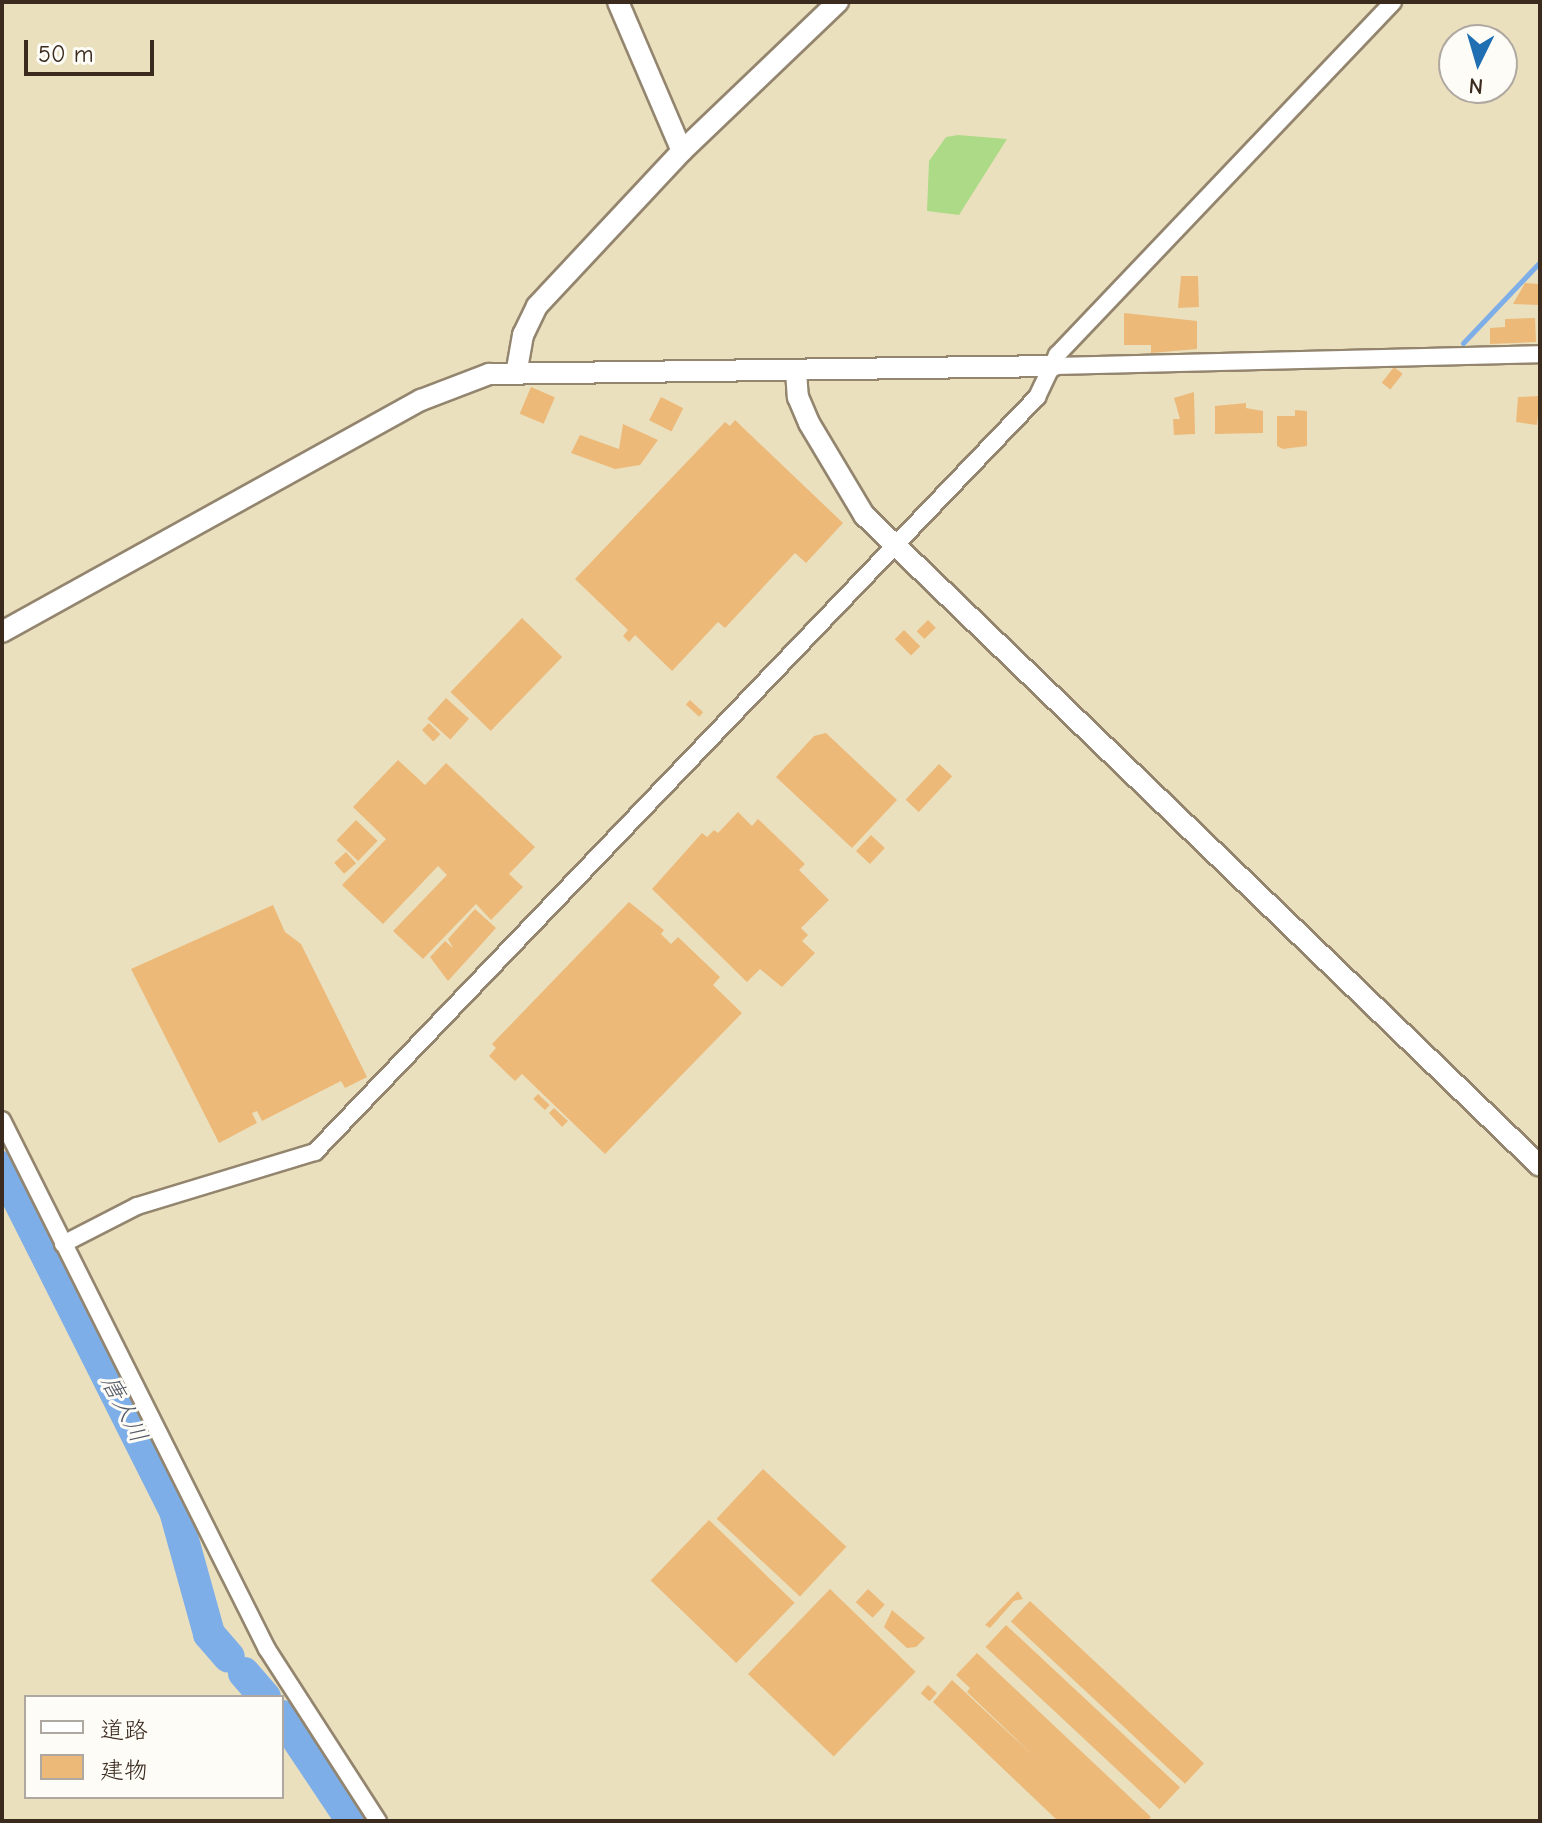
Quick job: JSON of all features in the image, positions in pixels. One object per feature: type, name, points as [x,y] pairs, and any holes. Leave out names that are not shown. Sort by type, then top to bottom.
[{"type":"street","points":[[618,2],[682,151]]},
{"type":"street","points":[[517,369],[523,335],[537,306],[682,151],[838,2]]},
{"type":"street","points":[[63,1244],[137,1206],[315,1152],[1037,397],[1057,355],[1393,2]]},
{"type":"street","points":[[2,632],[421,400],[489,374],[517,369],[796,371],[1540,354]]},
{"type":"street","points":[[796,371],[798,397],[809,423],[864,515],[1540,1166]]},
{"type":"street","points":[[2,1120],[267,1649],[378,1821]]},
{"type":"green space","points":[[946,137],[1007,139],[959,215],[927,211],[929,161]]},
{"type":"building","points":[[1181,276],[1198,276],[1199,307],[1178,308]]},
{"type":"building","points":[[1525,283],[1540,284],[1540,305],[1513,304]]},
{"type":"building","points":[[1124,313],[1197,321],[1197,349],[1151,353],[1151,345],[1124,345]]},
{"type":"building","points":[[1535,318],[1536,342],[1490,344],[1490,328],[1505,327],[1505,319]]},
{"type":"building","points":[[1394,367],[1403,374],[1390,390],[1382,383]]},
{"type":"building","points":[[531,387],[555,397],[544,424],[520,414]]},
{"type":"building","points":[[1194,392],[1195,434],[1174,435],[1173,419],[1180,419],[1174,398]]},
{"type":"building","points":[[1540,396],[1537,425],[1516,422],[1518,397]]},
{"type":"building","points":[[661,397],[683,408],[671,432],[649,420]]},
{"type":"building","points":[[1246,403],[1246,408],[1263,411],[1263,433],[1215,434],[1215,406]]},
{"type":"building","points":[[1295,410],[1307,411],[1307,446],[1283,449],[1277,446],[1277,416],[1295,416]]},
{"type":"building","points":[[735,420],[843,523],[806,563],[795,553],[725,628],[718,622],[672,671],[635,635],[629,642],[623,636],[628,630],[575,579],[725,422],[730,426]]},
{"type":"building","points":[[623,424],[658,440],[640,465],[615,469],[571,453],[580,435],[619,449]]},
{"type":"building","points":[[522,618],[562,657],[491,731],[450,692]]},
{"type":"building","points":[[928,620],[936,628],[924,639],[917,631]]},
{"type":"building","points":[[904,630],[920,646],[911,655],[895,639]]},
{"type":"building","points":[[446,698],[469,719],[450,740],[427,719]]},
{"type":"building","points":[[690,700],[703,712],[699,717],[686,704]]},
{"type":"building","points":[[429,723],[440,734],[433,741],[422,730]]},
{"type":"building","points":[[826,733],[897,800],[852,848],[776,777],[814,736]]},
{"type":"building","points":[[398,760],[425,785],[446,763],[535,847],[509,874],[523,887],[491,920],[476,904],[423,959],[393,931],[447,875],[438,866],[383,924],[342,885],[386,839],[353,807]]},
{"type":"building","points":[[939,764],[952,776],[919,812],[906,800]]},
{"type":"building","points":[[738,812],[752,826],[758,819],[805,864],[799,870],[829,900],[801,928],[808,935],[802,941],[815,953],[782,987],[760,969],[747,982],[652,889],[702,833],[707,837],[714,830],[718,833]]},
{"type":"building","points":[[356,820],[378,841],[358,861],[337,840]]},
{"type":"building","points":[[871,835],[885,848],[870,864],[856,851]]},
{"type":"building","points":[[346,852],[356,863],[344,874],[334,863]]},
{"type":"building","points":[[629,902],[664,930],[661,934],[671,944],[678,937],[720,977],[713,985],[742,1013],[605,1154],[522,1074],[515,1081],[489,1056],[496,1048],[492,1044]]},
{"type":"building","points":[[273,905],[285,932],[301,944],[367,1077],[345,1088],[341,1081],[262,1121],[257,1111],[252,1113],[257,1123],[219,1143],[131,969]]},
{"type":"building","points":[[475,909],[496,928],[448,981],[430,957],[445,941],[453,948],[448,939]]},
{"type":"building","points":[[538,1094],[550,1105],[545,1110],[533,1099]]},
{"type":"building","points":[[554,1108],[568,1121],[562,1127],[549,1113]]},
{"type":"building","points":[[763,1469],[846,1547],[800,1596],[717,1519]]},
{"type":"building","points":[[709,1520],[795,1603],[736,1663],[651,1580]]},
{"type":"building","points":[[830,1589],[916,1672],[834,1757],[748,1674]]},
{"type":"building","points":[[868,1589],[885,1605],[873,1618],[856,1602]]},
{"type":"building","points":[[1018,1591],[1023,1599],[1014,1601],[990,1628],[985,1625]]},
{"type":"building","points":[[1030,1601],[1204,1763],[1185,1784],[1011,1621]]},
{"type":"building","points":[[892,1610],[925,1638],[916,1647],[907,1648],[884,1627]]},
{"type":"building","points":[[1006,1625],[1180,1787],[1160,1809],[986,1647]]},
{"type":"building","points":[[977,1653],[1151,1817],[1147,1821],[1058,1821],[933,1702],[952,1680],[1038,1760],[967,1692],[970,1688],[956,1675]]},
{"type":"building","points":[[928,1685],[937,1693],[930,1701],[921,1693]]},
{"type":"waterway","points":[[1463,343],[1540,262]]},
{"type":"waterway","name":"唐人川","points":[[2,1167],[175,1511],[209,1634],[229,1657]]},
{"type":"waterway","name":"唐人川","points":[[244,1673],[263,1695]]},
{"type":"waterway","name":"唐人川","points":[[284,1719],[352,1821]]}]
